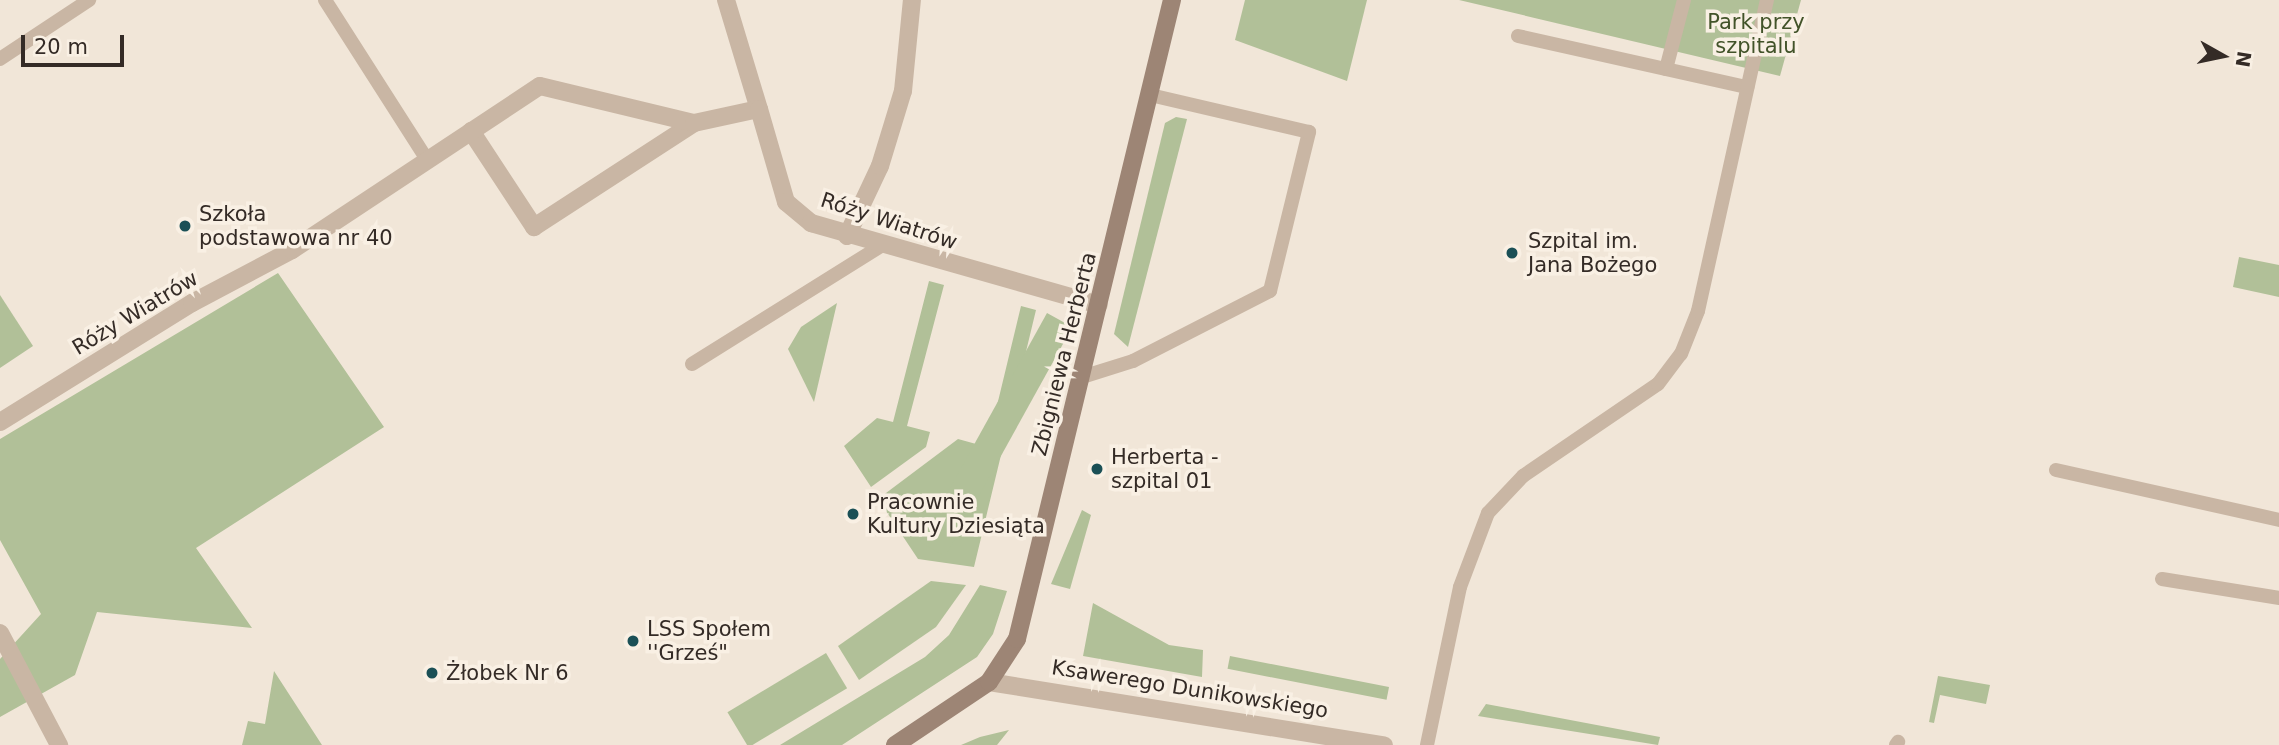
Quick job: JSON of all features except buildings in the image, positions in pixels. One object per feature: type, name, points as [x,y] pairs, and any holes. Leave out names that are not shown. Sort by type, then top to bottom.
[{"type":"street","points":[[726,0],[759,109]]},
{"type":"street","points":[[847,236],[880,166],[903,91],[912,0]]},
{"type":"street","name":"Zbigniewa Herberta","points":[[895,745],[989,682],[1017,639],[1172,0]]},
{"type":"street","name":"Róży Wiatrów","points":[[0,422],[191,303],[292,250],[540,86],[694,123]]},
{"type":"street","name":"Róży Wiatrów","points":[[471,131],[534,227],[694,123],[759,109],[786,202],[811,223],[881,246],[1099,305]]},
{"type":"street","points":[[0,633],[16,670],[59,745]]},
{"type":"street","points":[[0,681],[16,670]]},
{"type":"street","name":"Ksawerego Dunikowskiego","points":[[989,682],[1384,745]]},
{"type":"lane","points":[[0,59],[89,0]]},
{"type":"lane","points":[[325,0],[428,161]]},
{"type":"lane","points":[[1666,69],[1684,0]]},
{"type":"lane","points":[[1427,745],[1460,587],[1488,513],[1523,476],[1658,384],[1681,354],[1698,311],[1766,0]]},
{"type":"lane","points":[[1518,36],[1747,87]]},
{"type":"lane","points":[[1082,377],[1133,361],[1270,291],[1309,132],[1150,95]]},
{"type":"lane","points":[[692,364],[881,246]]},
{"type":"lane","points":[[2056,470],[2279,520]]},
{"type":"lane","points":[[2162,579],[2279,598]]},
{"type":"green space","points":[[1245,0],[1367,0],[1347,81],[1235,40]]},
{"type":"green space","name":"Park przy szpitalu","points":[[1459,0],[1801,0],[1780,76]]},
{"type":"green space","points":[[1176,117],[1187,119],[1128,347],[1114,334],[1165,123]]},
{"type":"green space","points":[[2239,257],[2279,265],[2279,297],[2233,287]]},
{"type":"green space","points":[[278,273],[384,427],[196,548],[252,628],[97,612],[75,675],[0,717],[0,659],[41,614],[0,540],[0,439]]},
{"type":"green space","points":[[929,281],[944,285],[907,426],[930,432],[926,447],[871,487],[844,446],[877,418],[893,422]]},
{"type":"green space","points":[[0,295],[33,346],[0,368]]},
{"type":"green space","points":[[837,303],[814,402],[788,349],[801,327]]},
{"type":"green space","points":[[1021,306],[1036,310],[974,567],[918,559],[878,499],[958,439],[987,447]]},
{"type":"green space","points":[[1047,313],[1072,327],[945,556],[920,542]]},
{"type":"green space","points":[[1082,510],[1091,515],[1070,589],[1051,584]]},
{"type":"green space","points":[[931,581],[966,585],[936,627],[859,680],[838,646]]},
{"type":"green space","points":[[980,585],[1007,591],[993,634],[977,657],[842,745],[780,745],[925,657],[949,635]]},
{"type":"green space","points":[[1093,603],[1169,645],[1203,650],[1202,677],[1083,656]]},
{"type":"green space","points":[[826,653],[847,688],[752,745],[747,745],[727,712]]},
{"type":"green space","points":[[1230,656],[1389,687],[1387,700],[1228,669]]},
{"type":"green space","points":[[274,671],[322,745],[242,745],[248,721],[265,724]]},
{"type":"green space","points":[[1938,676],[1990,685],[1986,704],[1940,695],[1934,723],[1929,722]]},
{"type":"green space","points":[[1486,704],[1660,737],[1658,745],[1478,716]]},
{"type":"green space","points":[[1009,730],[997,745],[961,745],[980,737]]},
{"type":"place","name":"Szkoła podstawowa nr 40","points":[[185,226]]},
{"type":"place","name":"Szpital im. Jana Bożego","points":[[1512,253]]},
{"type":"place","name":"Herberta - szpital 01","points":[[1097,469]]},
{"type":"place","name":"Pracownie Kultury Dziesiąta","points":[[853,514]]},
{"type":"place","name":"LSS Społem ''Grześ\"","points":[[633,641]]},
{"type":"place","name":"Żłobek Nr 6","points":[[432,673]]}]
